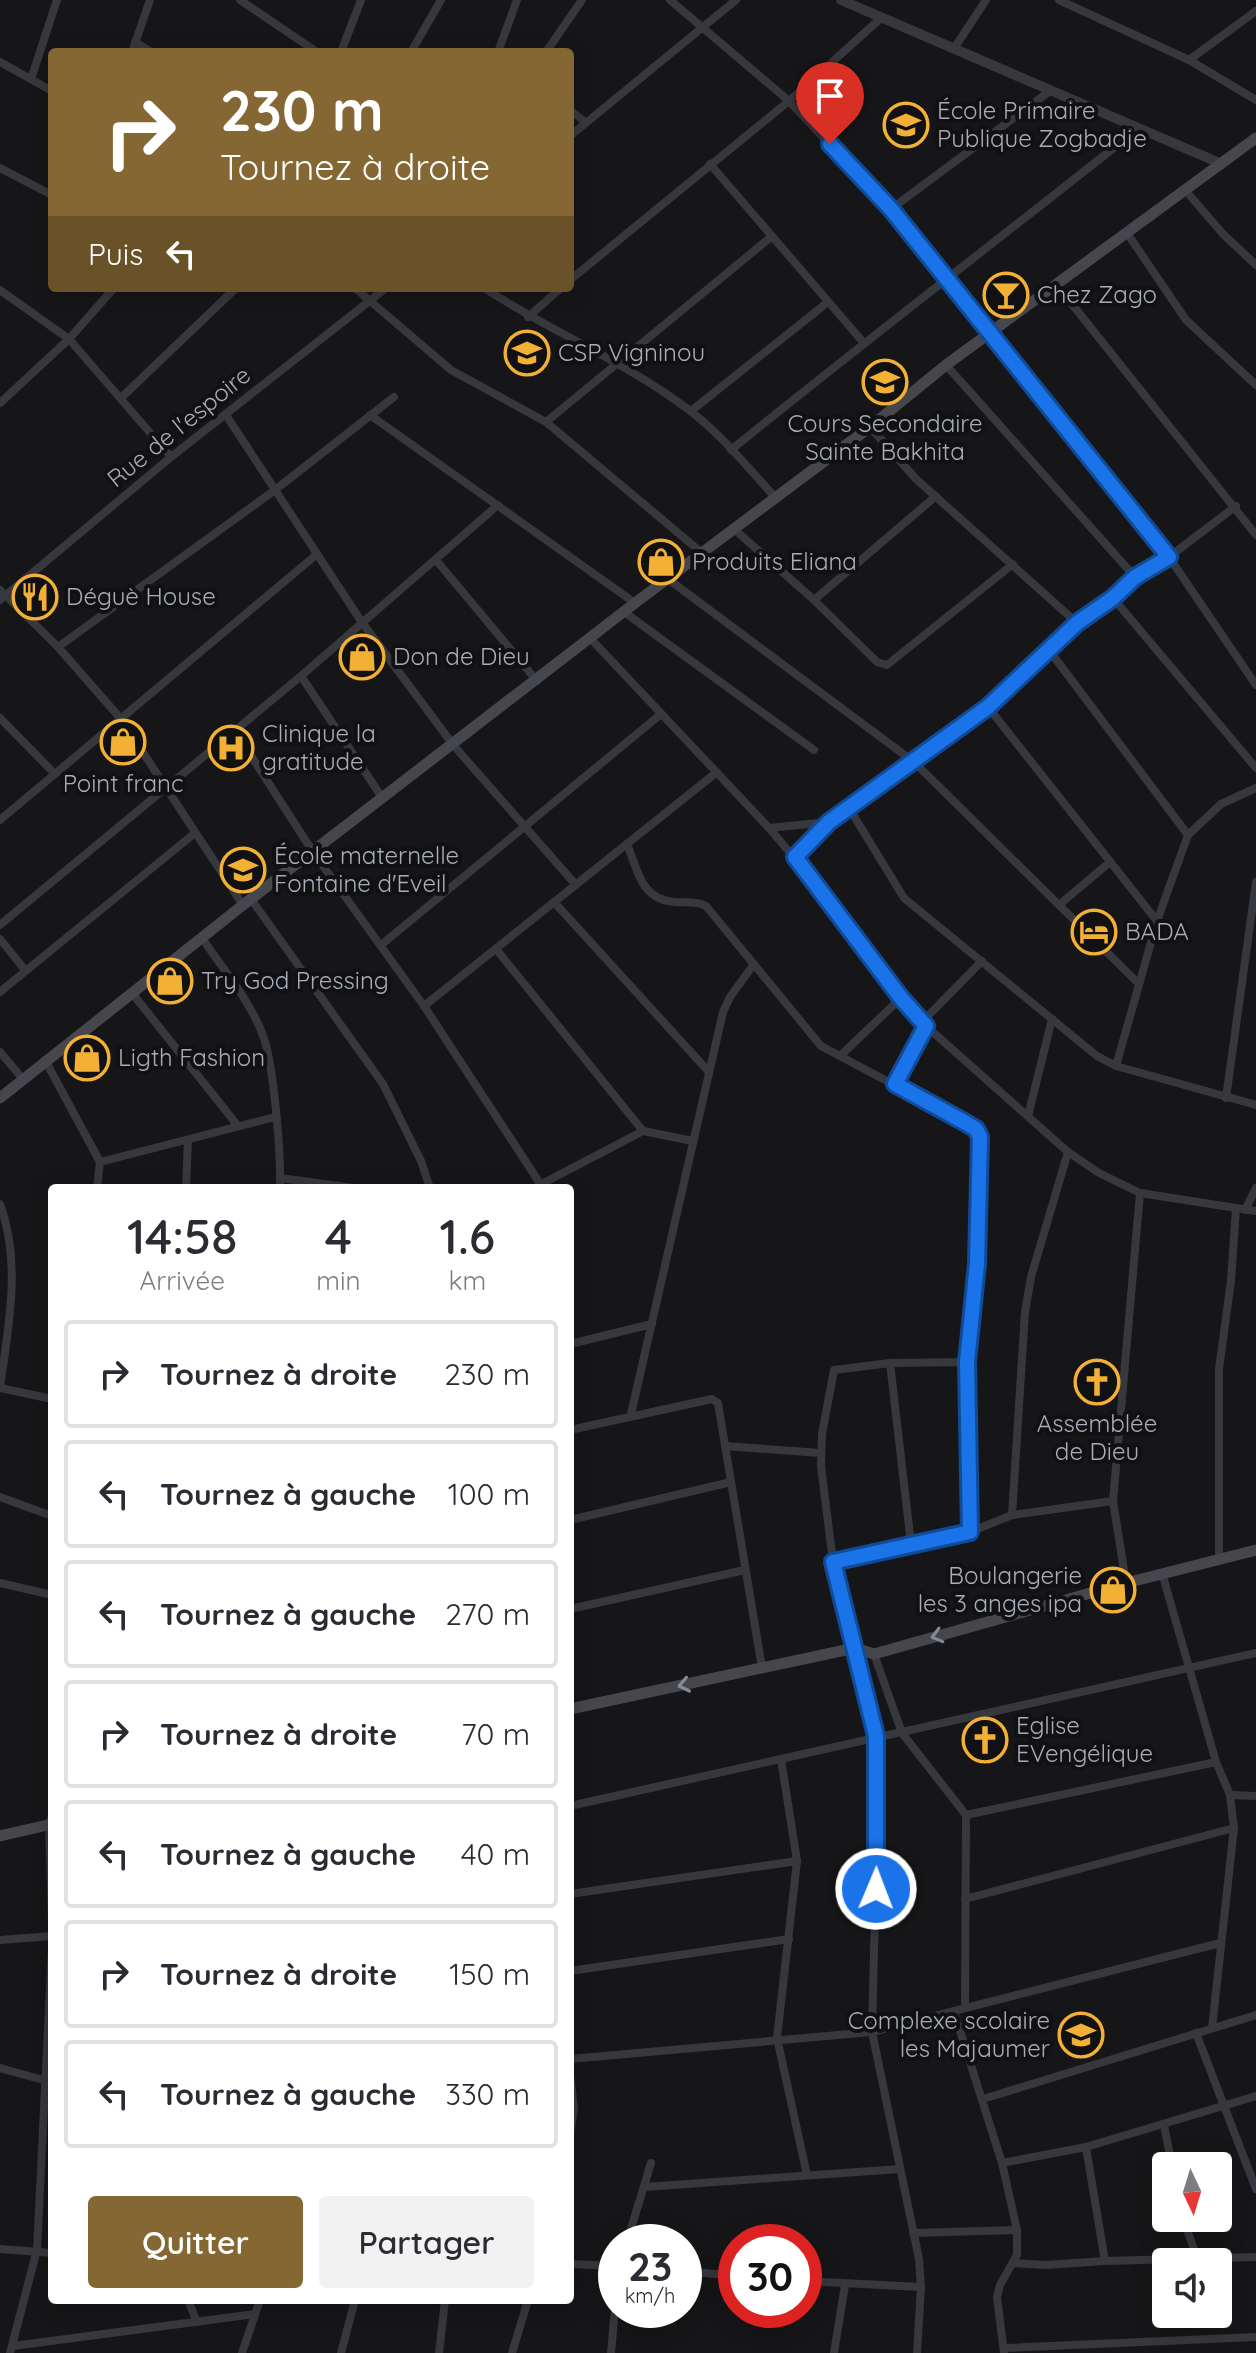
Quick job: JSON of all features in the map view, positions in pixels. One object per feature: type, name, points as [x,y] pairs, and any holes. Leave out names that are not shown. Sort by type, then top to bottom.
[{"type":"main road","points":[[0,1098],[247,902],[454,746],[635,603],[870,427],[946,365],[1256,138]]},
{"type":"main road","points":[[574,1708],[855,1648],[874,1654],[1162,1573],[1256,1550]]},
{"type":"main road","points":[[0,1836],[48,1822]]},
{"type":"street","points":[[31,79],[57,0]]},
{"type":"street","points":[[133,48],[150,0]]},
{"type":"street","points":[[240,0],[311,48]]},
{"type":"street","points":[[343,48],[361,0]]},
{"type":"street","points":[[413,48],[441,0]]},
{"type":"street","points":[[499,48],[517,0]]},
{"type":"street","points":[[549,48],[582,0]]},
{"type":"street","points":[[670,0],[789,101],[891,209],[1169,557],[1256,685]]},
{"type":"street","points":[[574,132],[736,0]]},
{"type":"street","points":[[841,0],[1222,164]]},
{"type":"street","points":[[955,47],[986,0]]},
{"type":"street","points":[[1059,0],[1189,60],[1256,100]]},
{"type":"street","points":[[1189,60],[1256,11]]},
{"type":"street","points":[[574,277],[789,101],[881,18]]},
{"type":"street","points":[[135,42],[145,48]]},
{"type":"street","points":[[0,62],[48,89]]},
{"type":"street","points":[[891,209],[1050,91]]},
{"type":"street","points":[[574,113],[585,122]]},
{"type":"street","points":[[731,450],[863,342],[1139,128]]},
{"type":"street","points":[[710,164],[863,342]]},
{"type":"street","points":[[0,168],[48,193]]},
{"type":"street","points":[[1186,191],[1223,234],[1256,265]]},
{"type":"street","points":[[1127,233],[1186,320],[1256,385]]},
{"type":"street","points":[[546,422],[771,237]]},
{"type":"street","points":[[1056,284],[1236,506],[1256,535]]},
{"type":"street","points":[[0,290],[69,339],[171,457]]},
{"type":"street","points":[[2,399],[69,339],[110,292]]},
{"type":"street","points":[[121,398],[232,292]]},
{"type":"street","points":[[360,292],[451,370],[546,422],[702,553]]},
{"type":"street","name":"Rue de l'espoire","points":[[2,596],[171,457],[381,292]]},
{"type":"street","points":[[490,292],[691,411],[775,497]]},
{"type":"street","points":[[528,317],[556,292]]},
{"type":"street","points":[[691,411],[828,302]]},
{"type":"street","points":[[946,365],[1135,577]]},
{"type":"street","points":[[58,647],[275,490],[394,397]]},
{"type":"street","points":[[226,415],[361,621],[454,746],[576,885]]},
{"type":"street","points":[[370,415],[635,603]]},
{"type":"street","points":[[870,427],[916,479],[1077,623]]},
{"type":"street","points":[[814,600],[936,496]]},
{"type":"street","points":[[0,925],[301,676],[498,505]]},
{"type":"street","points":[[795,857],[829,822],[988,707],[1077,623],[1113,598],[1135,577],[1169,557],[1236,506]]},
{"type":"street","points":[[734,529],[814,600],[877,662],[890,665],[1013,564]]},
{"type":"street","points":[[0,820],[316,555]]},
{"type":"street","points":[[436,560],[537,681]]},
{"type":"street","points":[[668,579],[914,762],[1139,984]]},
{"type":"street","points":[[2,596],[58,647],[121,719],[195,833],[383,1084],[421,1161],[429,1184]]},
{"type":"street","points":[[1113,598],[1256,768]]},
{"type":"street","points":[[624,612],[814,750]]},
{"type":"street","points":[[590,638],[795,857],[924,1024],[1068,1152],[1099,1173],[1140,1193],[1256,1211]]},
{"type":"street","points":[[1049,650],[1188,835]]},
{"type":"street","points":[[301,676],[383,799]]},
{"type":"street","points":[[988,707],[1157,921]]},
{"type":"street","points":[[381,945],[661,714]]},
{"type":"street","points":[[0,718],[55,774]]},
{"type":"street","points":[[235,731],[313,852],[424,1006],[537,1184]]},
{"type":"street","points":[[424,1006],[717,772]]},
{"type":"street","points":[[1116,1066],[1157,921],[1188,835],[1221,804],[1256,788]]},
{"type":"street","points":[[849,808],[904,898],[1097,1056],[1116,1066],[1256,1105]]},
{"type":"street","points":[[769,828],[829,822]]},
{"type":"street","points":[[0,992],[195,833]]},
{"type":"street","points":[[627,844],[645,888],[652,896],[669,902],[697,902],[706,906],[821,1046],[966,1123],[976,1129],[980,1137],[977,1264],[967,1362],[970,1532]]},
{"type":"street","points":[[1059,905],[1110,862]]},
{"type":"street","points":[[1226,1098],[1256,882]]},
{"type":"street","points":[[554,902],[709,1072]]},
{"type":"street","points":[[202,938],[263,1035],[275,1117],[280,1183]]},
{"type":"street","points":[[0,939],[25,970]]},
{"type":"street","points":[[496,949],[643,1131]]},
{"type":"street","points":[[895,1084],[924,1024],[982,961]]},
{"type":"street","points":[[631,1414],[726,1004],[754,964]]},
{"type":"street","points":[[132,993],[238,1126]]},
{"type":"street","points":[[841,1055],[901,998]]},
{"type":"street","points":[[1028,1116],[1052,1019]]},
{"type":"street","points":[[0,1052],[22,1078]]},
{"type":"street","points":[[45,1060],[100,1162],[97,1184]]},
{"type":"street","points":[[100,1162],[275,1117]]},
{"type":"street","points":[[542,1184],[643,1131],[693,1141]]},
{"type":"street","points":[[186,1184],[188,1140]]},
{"type":"street","points":[[1012,1515],[1025,1312],[1031,1277],[1068,1152]]},
{"type":"street","points":[[1219,1559],[1219,1369],[1240,1209],[1256,1188]]},
{"type":"street","points":[[1126,1583],[1113,1501],[1140,1193]]},
{"type":"street","points":[[0,1204],[9,1234],[13,1281],[0,1388],[48,1398]]},
{"type":"street","points":[[574,1343],[652,1324]]},
{"type":"street","points":[[917,2353],[921,2287],[872,2032],[876,1736],[833,1562],[820,1453],[834,1370],[890,1363],[967,1362]]},
{"type":"street","points":[[890,1363],[911,1544]]},
{"type":"street","points":[[574,1429],[631,1414],[712,1399],[718,1403],[762,1668]]},
{"type":"street","points":[[725,1446],[820,1453]]},
{"type":"street","points":[[574,1519],[731,1482]]},
{"type":"street","points":[[0,1497],[48,1515]]},
{"type":"street","points":[[833,1562],[970,1532],[1012,1515],[1113,1501]]},
{"type":"street","points":[[574,1608],[745,1570]]},
{"type":"street","points":[[1162,1573],[1216,1762],[1230,1795],[1234,1828],[1212,2028]]},
{"type":"street","points":[[0,1583],[48,1594]]},
{"type":"street","points":[[574,1805],[1256,1653]]},
{"type":"street","points":[[874,1654],[902,1733],[966,1815],[965,2008]]},
{"type":"street","points":[[781,1759],[797,1861],[777,2038],[807,2175]]},
{"type":"street","points":[[966,1815],[1216,1762]]},
{"type":"street","points":[[1230,1795],[1256,1796]]},
{"type":"street","points":[[965,1899],[1234,1828]]},
{"type":"street","points":[[574,1893],[797,1861]]},
{"type":"street","points":[[0,1940],[48,1936]]},
{"type":"street","points":[[574,1970],[789,1939]]},
{"type":"street","points":[[574,2059],[777,2038],[872,2032],[1220,1943]]},
{"type":"street","points":[[954,2012],[1002,2163],[1017,2230],[1017,2255],[1000,2285],[997,2297],[1004,2350],[1256,2337]]},
{"type":"street","points":[[983,2099],[1256,2015]]},
{"type":"street","points":[[1196,2033],[1255,2182]]},
{"type":"street","points":[[0,2068],[47,2081]]},
{"type":"street","points":[[48,2071],[37,2250],[12,2349],[255,2314]]},
{"type":"street","points":[[1002,2163],[1086,2147],[1256,2096]]},
{"type":"street","points":[[1164,2125],[1169,2152]]},
{"type":"street","points":[[1086,2147],[1105,2261]]},
{"type":"street","points":[[633,2224],[651,2163]]},
{"type":"street","points":[[42,2167],[48,2168]]},
{"type":"street","points":[[645,2187],[900,2169]]},
{"type":"street","points":[[913,2233],[1017,2230]]},
{"type":"street","points":[[0,2249],[48,2252]]},
{"type":"street","points":[[1232,2257],[1256,2257]]},
{"type":"street","points":[[1013,2263],[1046,2265],[1152,2259]]},
{"type":"street","points":[[574,2264],[598,2265]]},
{"type":"street","points":[[822,2283],[921,2287]]},
{"type":"street","points":[[834,2353],[845,2285]]},
{"type":"street","points":[[190,2304],[197,2322]]},
{"type":"street","points":[[242,2353],[259,2304]]},
{"type":"street","points":[[341,2353],[354,2304]]},
{"type":"street","points":[[439,2353],[445,2304]]},
{"type":"street","points":[[512,2353],[527,2304]]},
{"type":"street","points":[[611,2353],[613,2328]]},
{"type":"place","name":"École Primaire Publique Zogbadje","points":[[906,125]]},
{"type":"place","name":"Chez Zago","points":[[1006,295]]},
{"type":"place","name":"CSP Vigninou","points":[[527,353]]},
{"type":"place","name":"Cours Secondaire Sainte Bakhita","points":[[885,382]]},
{"type":"place","name":"Produits Eliana","points":[[661,562]]},
{"type":"place","name":"Déguè House","points":[[35,597]]},
{"type":"place","name":"Don de Dieu","points":[[362,657]]},
{"type":"place","name":"Point franc","points":[[123,742]]},
{"type":"place","name":"Clinique la gratitude","points":[[231,748]]},
{"type":"place","name":"École maternelle Fontaine d'Eveil","points":[[243,870]]},
{"type":"place","name":"BADA","points":[[1094,932]]},
{"type":"place","name":"Try God Pressing","points":[[170,981]]},
{"type":"place","name":"Ligth Fashion","points":[[87,1058]]},
{"type":"place","name":"Assemblée de Dieu","points":[[1097,1382]]},
{"type":"place","name":"Boulangerie les 3 anges ipa","points":[[1113,1590]]},
{"type":"place","name":"Eglise EVengélique","points":[[985,1740]]},
{"type":"place","name":"Complexe scolaire les Majaumer","points":[[1081,2035]]},
{"type":"route","points":[[830,144],[891,209],[1169,557],[1135,577],[1113,598],[1077,623],[988,707],[829,822],[795,857],[901,998],[926,1026],[895,1084],[976,1129],[980,1137],[977,1264],[967,1362],[970,1532],[833,1562],[876,1736],[876,1889]]}]
